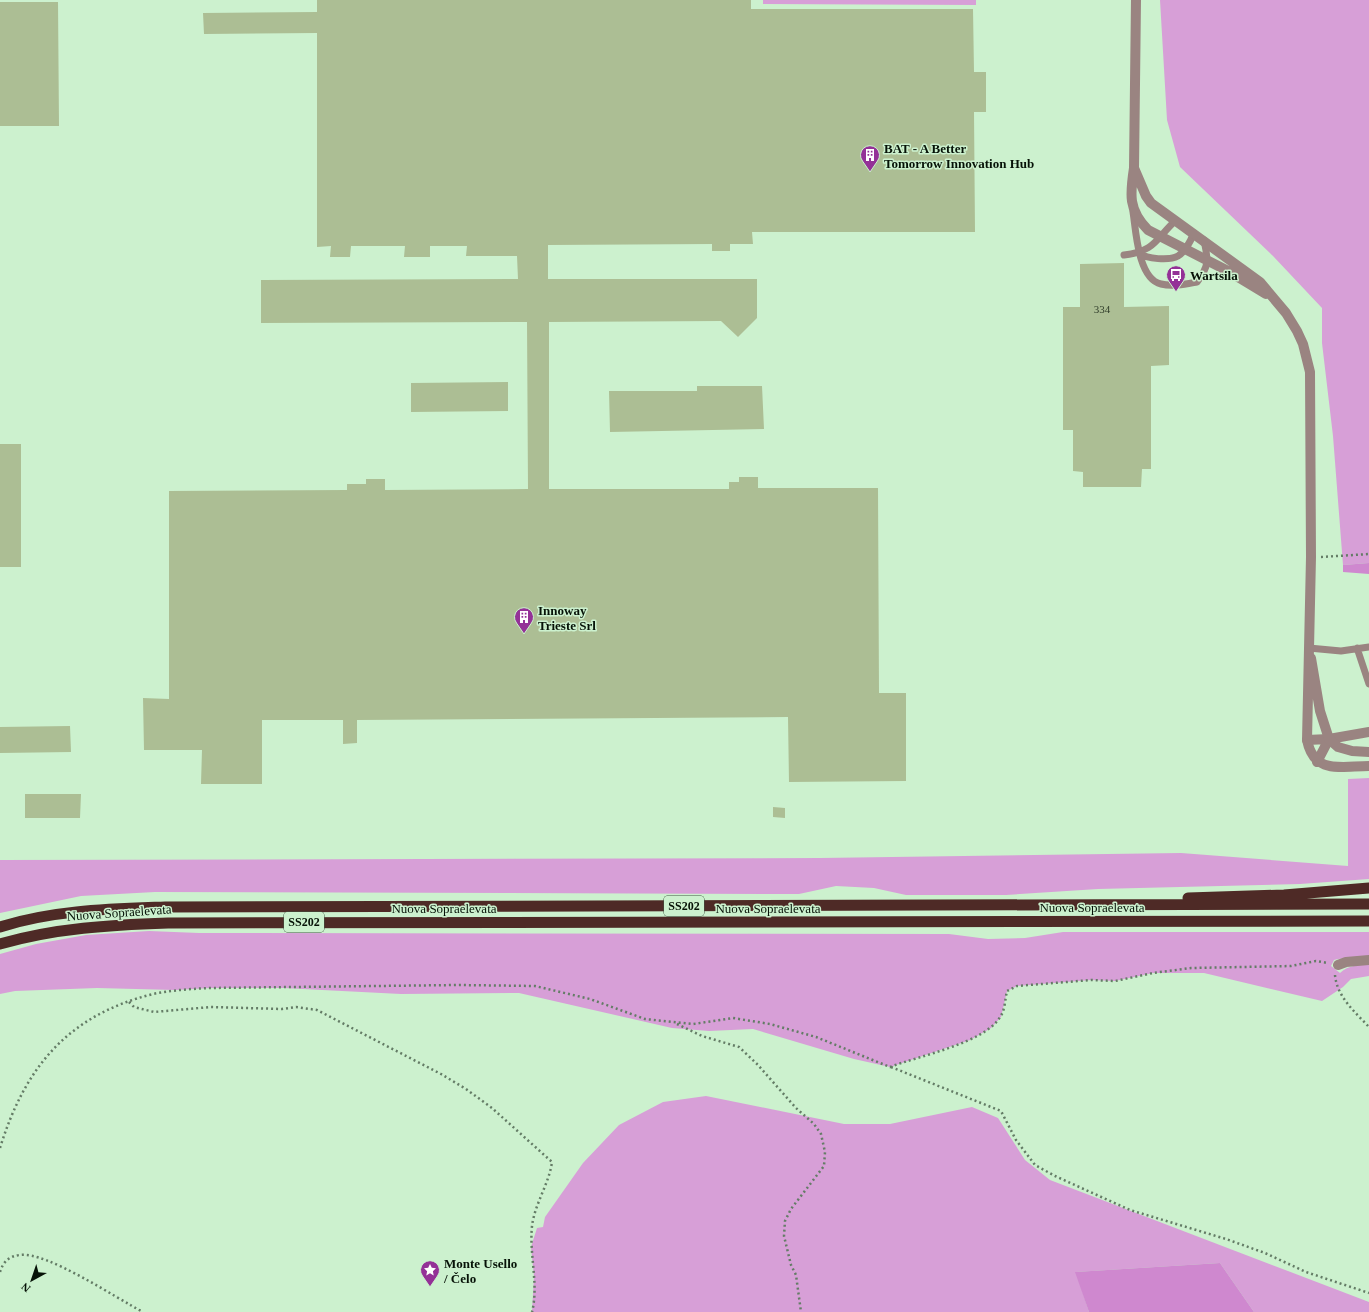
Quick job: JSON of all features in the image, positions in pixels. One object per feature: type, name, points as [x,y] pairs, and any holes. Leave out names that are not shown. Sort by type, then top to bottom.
[{"type":"highway","points":[[1059,905],[1206,897],[1284,896],[1369,888]]},
{"type":"highway","name":"Nuova Sopraelevata","points":[[0,927],[50,916],[88,911],[165,907],[1369,904]]},
{"type":"highway","name":"Nuova Sopraelevata","points":[[0,944],[52,931],[129,924],[168,923],[1369,921]]},
{"type":"street","points":[[1136,0],[1134,168],[1131,188],[1133,210],[1148,230],[1208,260],[1270,296]]},
{"type":"street","points":[[1134,168],[1146,196],[1151,203],[1260,282],[1270,296],[1286,313],[1297,331],[1310,372],[1311,557],[1307,672],[1307,740],[1309,751],[1317,762],[1328,766],[1369,766]]},
{"type":"street","points":[[1309,648],[1320,711],[1329,739],[1338,746],[1352,751],[1369,752]]},
{"type":"street","points":[[1307,740],[1329,739],[1369,732]]},
{"type":"street","points":[[1317,762],[1329,739]]},
{"type":"street","points":[[1338,965],[1346,962],[1369,960]]},
{"type":"lane","points":[[1133,210],[1139,253],[1148,276],[1160,284],[1177,285],[1198,282],[1206,270],[1208,260],[1204,240]]},
{"type":"lane","points":[[1124,255],[1139,253],[1154,245],[1175,221]]},
{"type":"lane","points":[[1139,253],[1143,256],[1168,258],[1179,256],[1194,233]]},
{"type":"lane","points":[[1309,648],[1342,651],[1369,647]]},
{"type":"lane","points":[[1357,648],[1369,684]]},
{"type":"path","points":[[1311,557],[1369,554]]},
{"type":"path","points":[[890,1067],[970,1040],[991,1028],[1001,1017],[1007,991],[1016,986],[1091,980],[1115,980],[1190,968],[1291,966],[1316,961],[1338,965],[1335,972],[1336,983],[1340,992],[1350,1008],[1369,1027]]},
{"type":"path","points":[[0,1148],[16,1103],[26,1083],[58,1043],[99,1015],[129,1002],[153,994],[175,990],[210,988],[516,985],[556,990],[590,999],[645,1019],[693,1024],[733,1018],[770,1024],[816,1037],[1001,1111],[1016,1140],[1035,1165],[1090,1193],[1130,1210],[1226,1239],[1265,1253],[1306,1272],[1369,1293]]},
{"type":"path","points":[[129,1002],[134,1007],[154,1012],[212,1007],[282,1009],[296,1007],[317,1010],[441,1074],[492,1108],[552,1162],[550,1174],[540,1196],[532,1224],[531,1247],[534,1276],[532,1312]]},
{"type":"path","points":[[674,1023],[702,1036],[738,1048],[758,1065],[796,1108],[814,1124],[821,1134],[825,1152],[824,1166],[791,1209],[785,1221],[784,1236],[791,1265],[796,1275],[800,1312]]},
{"type":"path","points":[[0,1272],[2,1265],[11,1256],[21,1254],[39,1258],[66,1270],[142,1312]]},
{"type":"shaded area","points":[[763,0],[976,0],[976,5],[763,4]]},
{"type":"shaded area","points":[[1160,0],[1369,0],[1369,563],[1343,565],[1333,436],[1322,343],[1322,308],[1273,256],[1180,167],[1167,120]]},
{"type":"shaded area","points":[[1369,563],[1369,574],[1343,572],[1343,565]]},
{"type":"shaded area","points":[[1369,778],[1369,879],[1300,884],[1098,889],[1006,895],[906,895],[874,888],[836,886],[799,894],[155,892],[81,896],[0,913],[0,860],[820,858],[1181,853],[1348,866],[1348,779]]},
{"type":"shaded area","points":[[149,931],[199,933],[949,934],[988,939],[1025,938],[1063,932],[1369,932],[1369,956],[1334,960],[1331,966],[1340,973],[1350,967],[1369,964],[1369,976],[1351,979],[1343,987],[1322,1001],[1204,973],[1153,973],[1115,981],[1091,980],[1017,986],[1007,991],[1001,1017],[991,1028],[970,1040],[890,1067],[854,1059],[753,1029],[709,1031],[672,1028],[519,993],[401,994],[283,988],[210,988],[175,990],[97,988],[15,991],[0,994],[0,954],[36,944],[86,935]]},
{"type":"shaded area","points":[[706,1096],[844,1124],[890,1124],[972,1107],[998,1118],[1025,1160],[1050,1180],[1369,1302],[1369,1312],[1254,1312],[1220,1263],[1076,1272],[1089,1312],[532,1312],[534,1276],[531,1247],[537,1228],[543,1227],[545,1217],[583,1163],[619,1125],[663,1102]]},
{"type":"shaded area","points":[[1220,1263],[1254,1312],[1089,1312],[1075,1272]]},
{"type":"building","points":[[317,0],[751,0],[751,9],[973,9],[974,72],[986,72],[986,112],[974,112],[975,232],[752,232],[753,244],[730,244],[730,251],[712,251],[712,244],[548,245],[548,279],[757,279],[757,318],[738,337],[721,321],[549,322],[549,489],[729,489],[729,482],[739,482],[739,477],[758,477],[758,488],[878,488],[879,693],[906,693],[906,781],[789,782],[788,717],[357,720],[357,743],[343,744],[343,720],[262,720],[262,784],[201,784],[202,750],[144,750],[143,698],[169,699],[169,491],[347,490],[347,484],[366,484],[366,479],[385,479],[385,490],[528,489],[527,322],[261,323],[261,280],[518,279],[517,256],[466,256],[467,246],[430,246],[430,257],[404,257],[405,246],[351,246],[350,257],[330,257],[331,246],[317,247],[317,33],[204,34],[203,13],[317,12]]},
{"type":"building","points":[[0,2],[58,2],[59,126],[0,126]]},
{"type":"building","points":[[1124,263],[1124,307],[1169,306],[1169,365],[1151,366],[1151,469],[1142,469],[1141,487],[1083,487],[1083,472],[1073,471],[1073,430],[1063,430],[1063,307],[1080,307],[1080,264]]},
{"type":"building","points":[[508,382],[508,411],[411,412],[411,383]]},
{"type":"building","points":[[697,386],[762,386],[764,429],[610,432],[609,391],[697,391]]},
{"type":"building","points":[[0,444],[21,444],[21,567],[0,567]]},
{"type":"building","points":[[70,726],[71,752],[0,753],[0,727]]},
{"type":"building","points":[[25,794],[81,794],[80,818],[25,818]]},
{"type":"building","points":[[773,807],[785,808],[785,818],[773,817]]},
{"type":"place","name":"BAT - A Better Tomorrow Innovation Hub","points":[[870,172]]},
{"type":"place","name":"Wartsila","points":[[1176,292]]},
{"type":"place","name":"Innoway Trieste Srl","points":[[524,634]]},
{"type":"place","name":"Monte Usello / Čelo","points":[[430,1287]]}]
